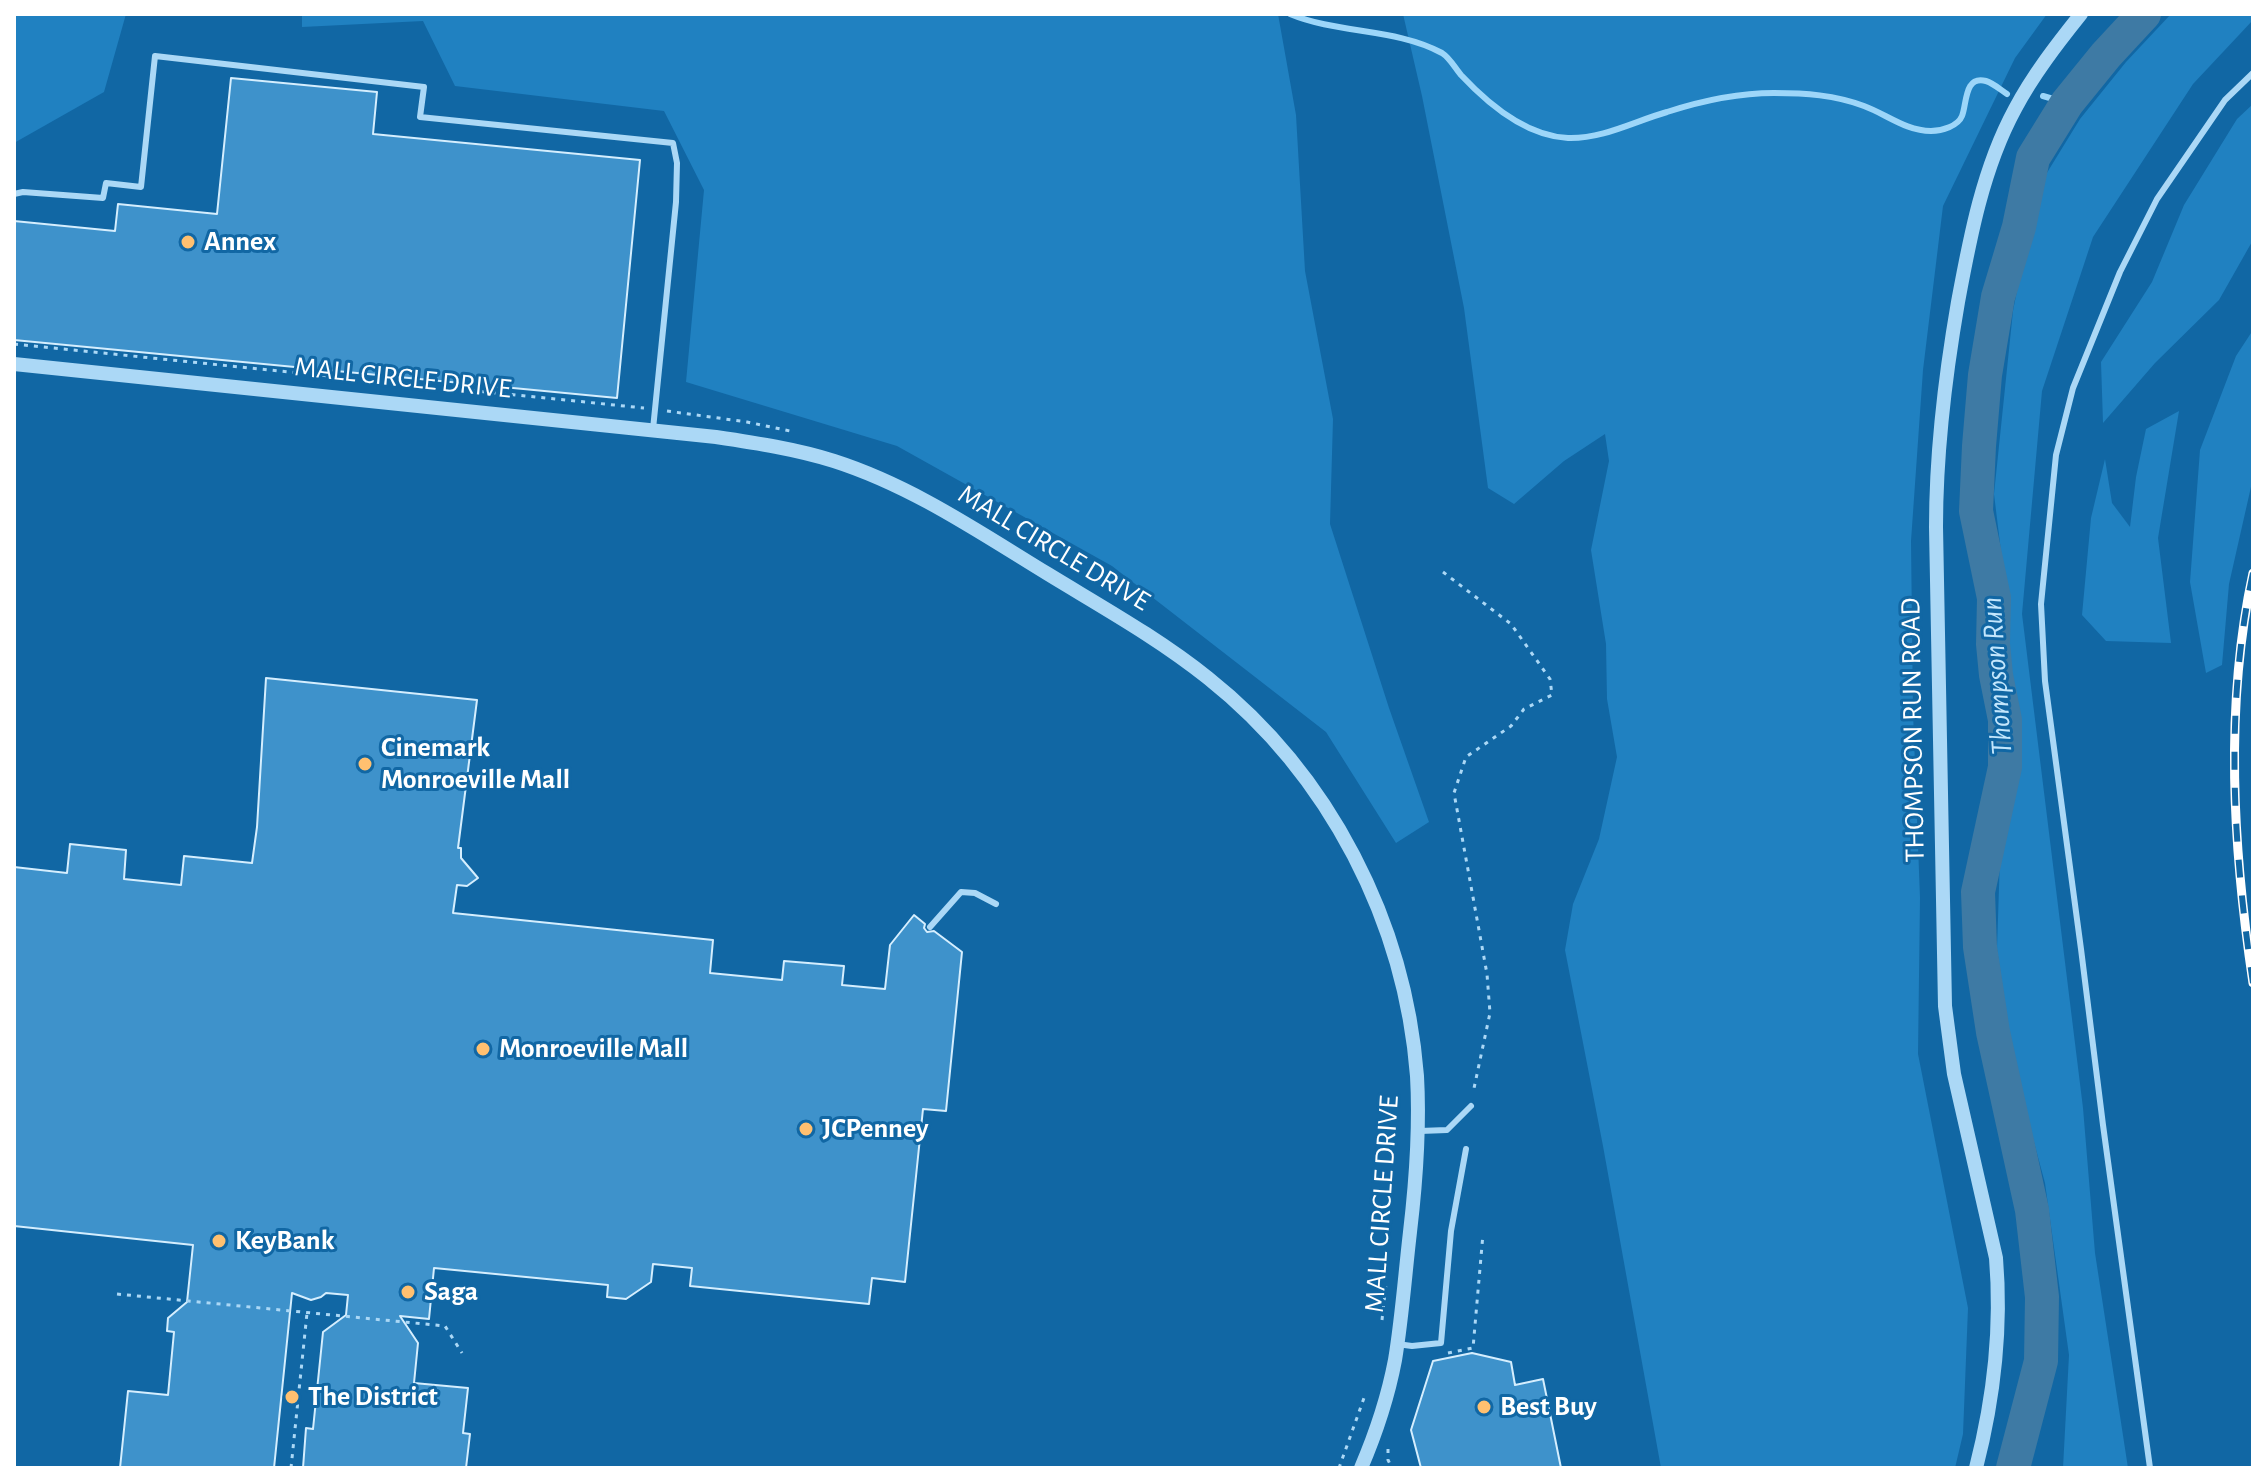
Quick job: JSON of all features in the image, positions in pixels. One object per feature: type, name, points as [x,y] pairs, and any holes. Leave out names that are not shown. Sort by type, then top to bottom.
[{"type":"street","name":"THOMPSON RUN ROAD","points":[[1976,1468],[1992,1396],[1999,1286],[1996,1258],[1954,1074],[1945,1006],[1937,457],[1950,349],[1965,263],[1989,172],[2014,111],[2033,77],[2081,14]]},
{"type":"street","name":"MALL CIRCLE DRIVE","points":[[14,364],[653,431],[766,444],[810,454],[851,467],[928,501],[1152,638],[1210,679],[1258,722],[1320,797],[1360,867],[1375,902],[1408,1009],[1417,1079],[1413,1208],[1397,1344],[1388,1391],[1367,1464]]},
{"type":"lane","points":[[14,194],[23,192],[103,198],[106,183],[141,187],[155,56],[424,87],[420,117],[673,143],[677,163],[676,202],[653,431]]},
{"type":"lane","points":[[2150,1468],[2045,681],[2041,604],[2056,455],[2073,388],[2102,315],[2157,199],[2225,100],[2253,73]]},
{"type":"lane","points":[[930,927],[961,892],[975,893],[996,904]]},
{"type":"lane","points":[[1417,1131],[1447,1130],[1471,1106]]},
{"type":"lane","points":[[1397,1344],[1441,1343],[1451,1231],[1466,1149]]},
{"type":"path","points":[[14,344],[655,410],[747,422],[800,434]]},
{"type":"path","points":[[1443,572],[1511,624],[1550,679],[1552,695],[1524,709],[1511,726],[1466,757],[1454,793],[1487,974],[1490,1013],[1471,1106]]},
{"type":"path","points":[[1448,1353],[1473,1348],[1483,1234]]},
{"type":"path","points":[[1381,1329],[1386,1284]]},
{"type":"path","points":[[117,1294],[445,1326],[462,1353]]},
{"type":"path","points":[[291,1468],[307,1313]]},
{"type":"path","points":[[1339,1468],[1364,1398]]},
{"type":"path","points":[[1388,1447],[1388,1460],[1392,1468]]},
{"type":"shaded area","points":[[14,14],[126,14],[104,92],[14,143]]},
{"type":"shaded area","points":[[302,14],[1278,14],[1296,115],[1305,271],[1333,419],[1330,524],[1429,822],[1396,843],[1326,732],[1112,566],[897,446],[686,382],[704,190],[664,111],[455,86],[423,21],[302,27]]},
{"type":"shaded area","points":[[1403,14],[2047,14],[2015,58],[1943,206],[1923,370],[1911,541],[1920,898],[1918,1054],[1968,1308],[1963,1434],[1955,1468],[1661,1468],[1565,950],[1573,904],[1599,839],[1617,757],[1607,699],[1606,644],[1591,550],[1609,461],[1605,434],[1564,461],[1514,504],[1488,488],[1464,308]]},
{"type":"shaded area","points":[[2171,14],[2253,14],[2253,20],[2193,84],[2093,237],[2042,391],[2022,614],[2083,1108],[2095,1253],[2128,1468],[2063,1468],[2069,1355],[2045,1183],[2015,1072],[1997,949],[2000,857],[2019,775],[2004,576],[1994,494],[2013,311],[2037,189],[2080,119],[2126,62]]},
{"type":"shaded area","points":[[2253,104],[2253,240],[2219,300],[2155,363],[2103,423],[2101,362],[2152,282],[2184,205],[2237,119]]},
{"type":"shaded area","points":[[2253,330],[2253,478],[2229,584],[2222,665],[2206,673],[2190,582],[2200,450],[2236,356]]},
{"type":"shaded area","points":[[2179,411],[2158,538],[2171,643],[2106,641],[2082,615],[2091,518],[2105,459],[2112,503],[2130,527],[2146,429]]},
{"type":"building","name":"Annex","points":[[231,78],[377,92],[373,134],[640,160],[617,398],[14,340],[14,221],[115,231],[118,204],[217,214]]},
{"type":"building","name":"Monroeville Mall","points":[[266,678],[477,700],[458,848],[461,848],[461,858],[478,878],[467,886],[457,885],[453,913],[713,940],[710,973],[782,980],[784,961],[844,966],[842,985],[885,989],[890,945],[914,915],[925,924],[927,932],[934,931],[962,952],[946,1111],[923,1109],[905,1282],[872,1278],[869,1304],[690,1286],[692,1268],[653,1264],[651,1282],[626,1299],[607,1297],[608,1285],[434,1268],[429,1319],[400,1316],[418,1343],[414,1383],[468,1388],[463,1433],[470,1434],[466,1468],[303,1468],[306,1428],[313,1429],[323,1332],[346,1315],[348,1295],[326,1293],[311,1300],[292,1293],[274,1468],[120,1468],[128,1391],[168,1395],[174,1332],[167,1331],[168,1318],[187,1302],[193,1245],[14,1226],[14,867],[67,873],[70,844],[126,850],[124,879],[181,885],[184,856],[252,863]]},
{"type":"building","name":"Best Buy","points":[[1472,1353],[1511,1362],[1515,1385],[1543,1379],[1561,1468],[1421,1468],[1411,1430],[1433,1361]]},
{"type":"waterway","points":[[1290,14],[1328,25],[1406,39],[1442,53],[1472,86],[1509,117],[1538,132],[1568,138],[1606,133],[1707,101],[1774,93],[1842,99],[1913,128],[1935,131],[1960,120],[1974,82],[1986,81],[2007,94]]},
{"type":"waterway","name":"Thompson Run","points":[[2013,1468],[2041,1361],[2042,1297],[2032,1210],[1993,1032],[1980,947],[1978,892],[2005,767],[2005,720],[1993,644],[1994,598],[1976,511],[1985,375],[1998,297],[2019,227],[2033,158],[2067,103],[2144,14]]},
{"type":"waterway","points":[[2043,96],[2067,103]]},
{"type":"railway","points":[[2253,573],[2244,624],[2235,726],[2240,881],[2253,983]]},
{"type":"place","name":"Annex","points":[[188,242]]},
{"type":"place","name":"Cinemark Monroeville Mall","points":[[365,764]]},
{"type":"place","name":"Monroeville Mall","points":[[483,1049]]},
{"type":"place","name":"JCPenney","points":[[806,1129]]},
{"type":"place","name":"KeyBank","points":[[219,1241]]},
{"type":"place","name":"Saga","points":[[408,1292]]},
{"type":"place","name":"The District","points":[[292,1397]]},
{"type":"place","name":"Best Buy","points":[[1484,1407]]}]
